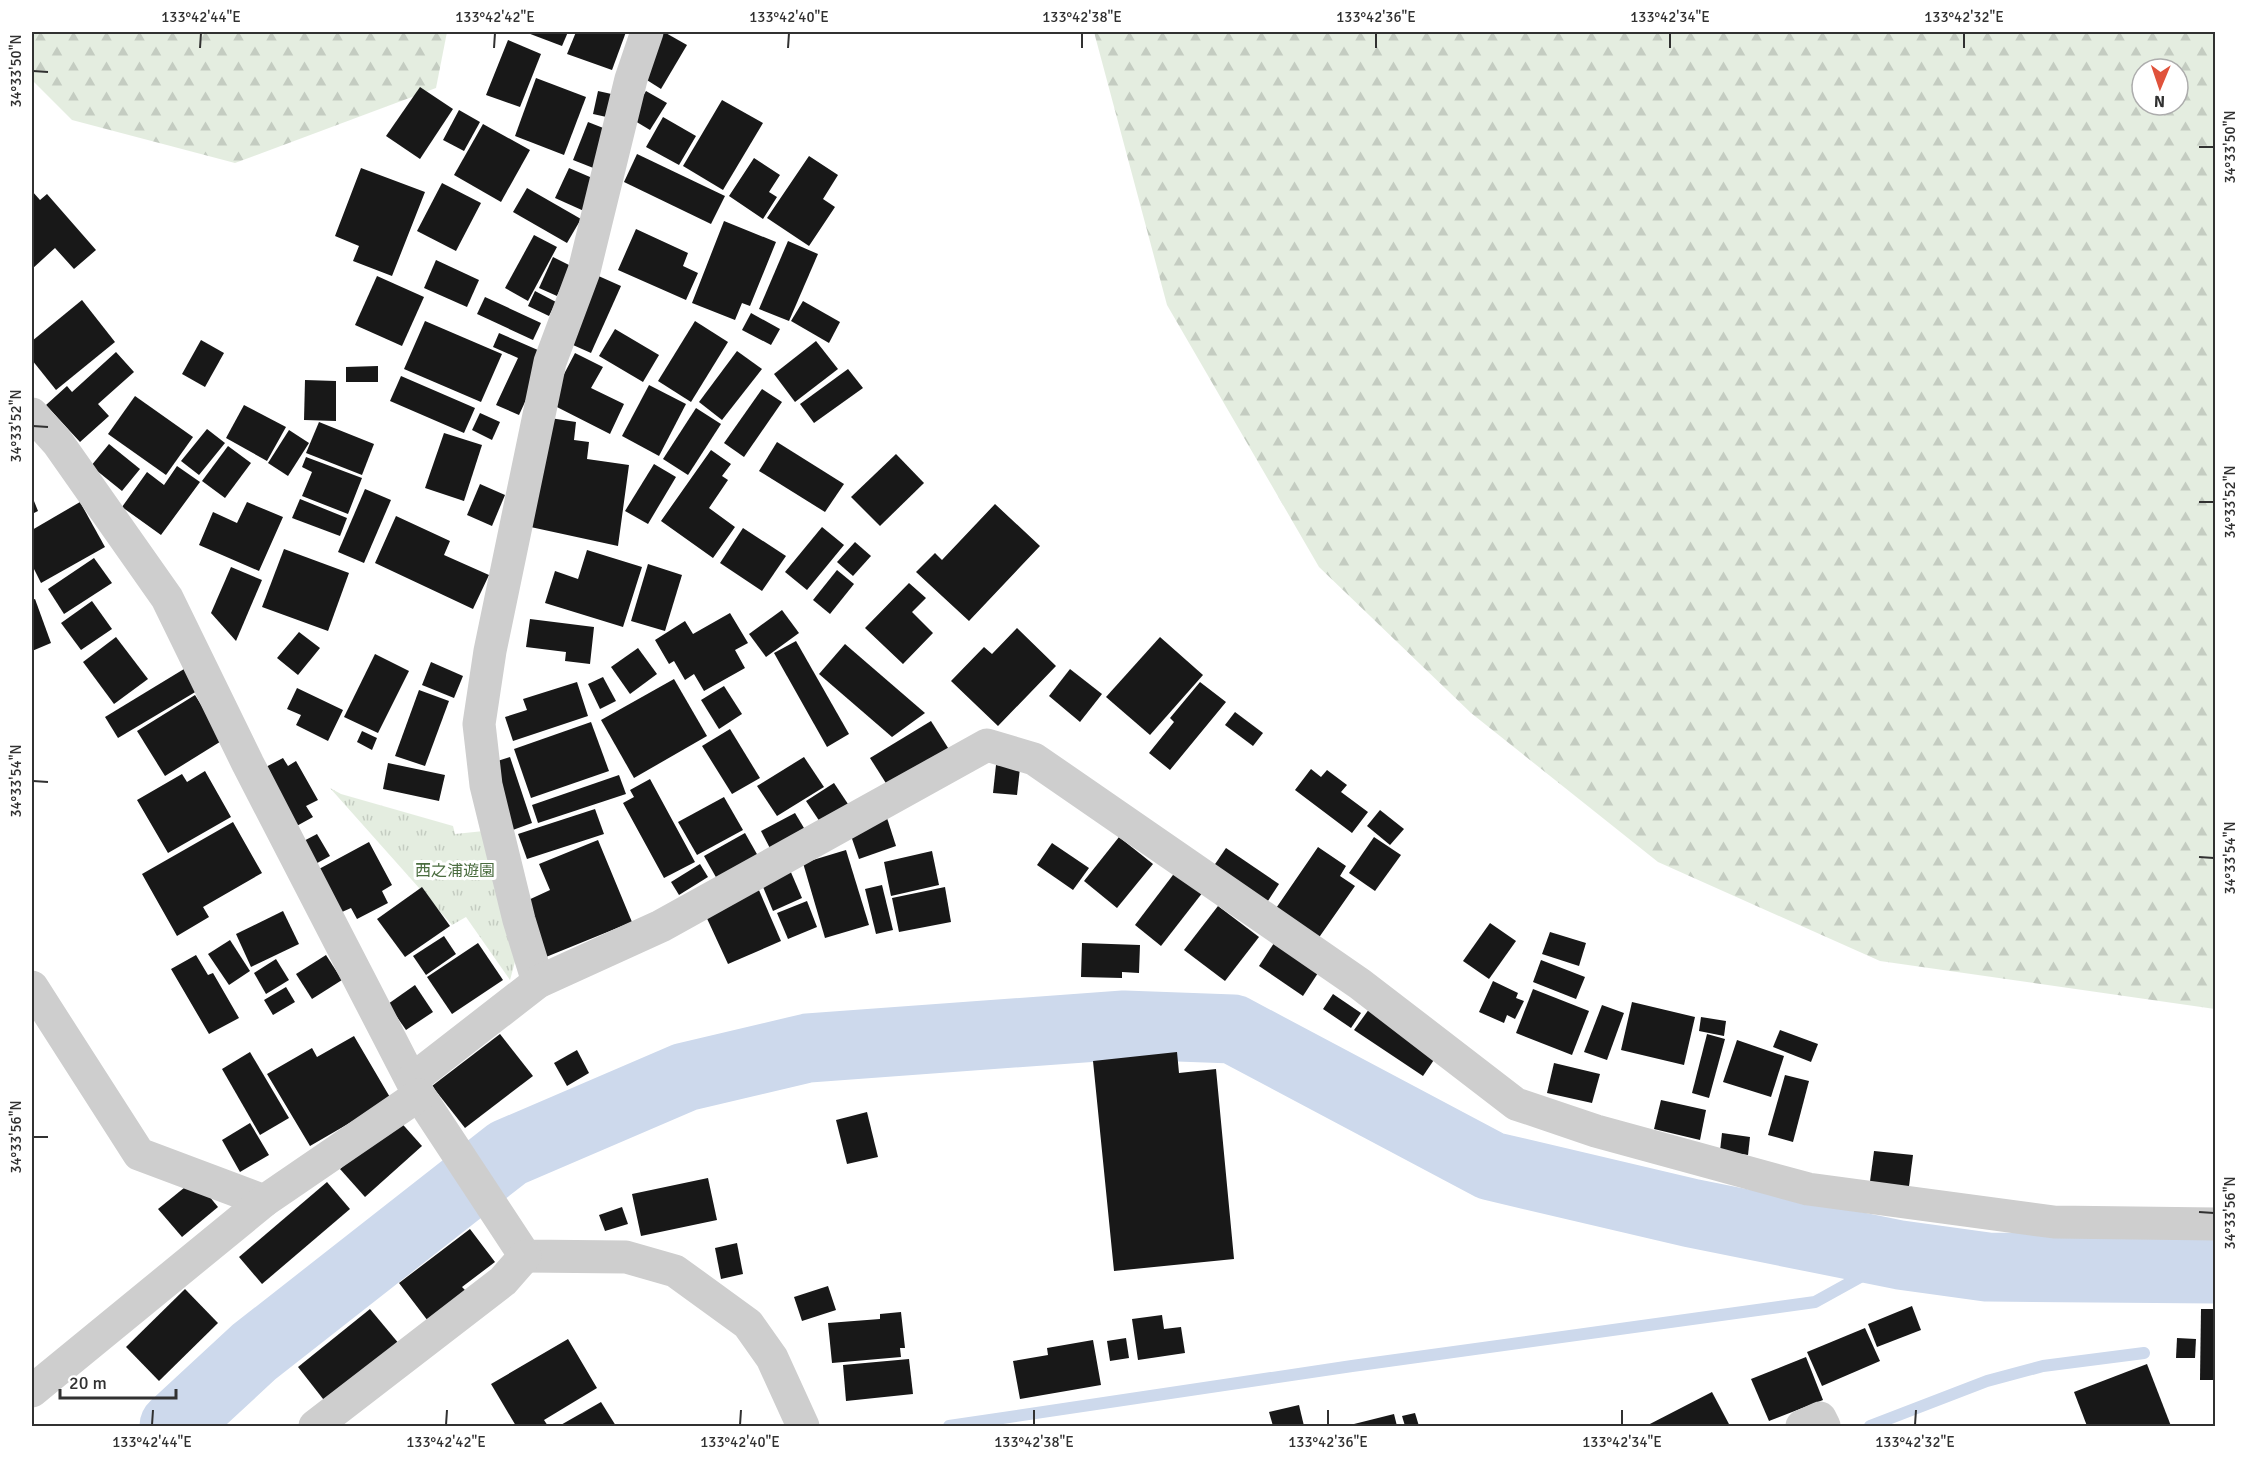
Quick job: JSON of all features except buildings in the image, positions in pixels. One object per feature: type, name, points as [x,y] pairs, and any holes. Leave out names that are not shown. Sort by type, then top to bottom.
[{"type":"street","points":[[538,982],[519,920],[486,784],[480,724],[490,651],[550,362],[584,271],[631,79],[647,32]]},
{"type":"street","points":[[32,414],[45,446],[166,598],[248,764],[416,1087],[519,1246]]},
{"type":"street","points":[[32,1391],[264,1201],[416,1087],[538,982],[661,926],[987,745],[1034,759],[1360,984],[1516,1104],[1596,1131],[1808,1189],[2054,1222],[2216,1224]]},
{"type":"street","points":[[32,987],[139,1154],[264,1201]]},
{"type":"street","points":[[315,1426],[503,1281],[519,1246]]},
{"type":"street","points":[[519,1246],[626,1257],[675,1271],[748,1324],[772,1358],[803,1426]]},
{"type":"street","points":[[1802,1426],[1820,1418],[1824,1426]]},
{"type":"green space","points":[[32,32],[447,32],[436,88],[235,163],[72,120],[32,80]]},
{"type":"green space","points":[[1094,32],[2215,32],[2215,1009],[1880,961],[1658,862],[1471,713],[1319,567],[1167,305]]},
{"type":"green space","name":"西之浦遊園","points":[[330,788],[341,794],[453,826],[455,834],[484,831],[516,958],[510,980],[466,917],[452,925]]},
{"type":"waterway","points":[[174,1426],[254,1352],[508,1153],[685,1077],[808,1048],[1124,1025],[1233,1029],[1491,1166],[1691,1213],[1900,1255],[1987,1267],[2216,1269]]},
{"type":"waterway","points":[[949,1426],[1352,1366],[1815,1302],[1900,1255]]},
{"type":"waterway","points":[[1870,1426],[1987,1381],[2043,1366],[2144,1353]]}]
